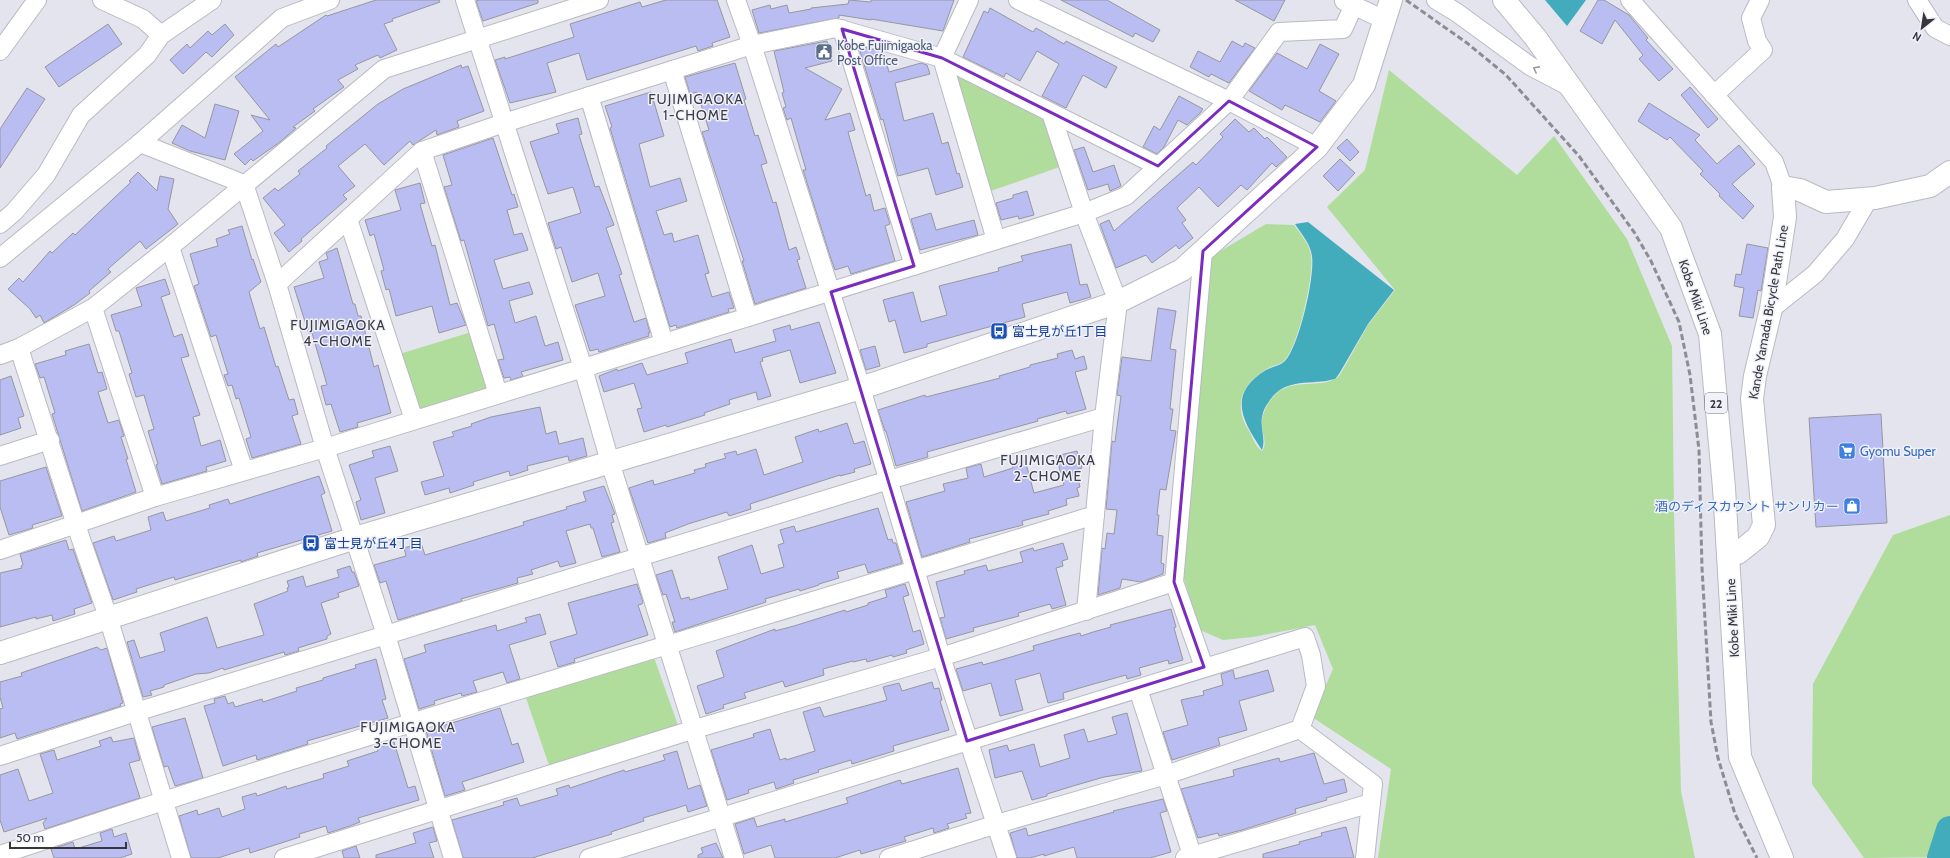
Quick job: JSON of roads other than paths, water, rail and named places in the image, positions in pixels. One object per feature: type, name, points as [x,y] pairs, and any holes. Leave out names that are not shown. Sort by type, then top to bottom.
[{"type":"street","points":[[0,51],[37,0]]},
{"type":"street","points":[[102,0],[143,20],[161,35]]},
{"type":"street","points":[[0,224],[14,212],[46,175],[81,115],[147,55],[161,35],[212,0]]},
{"type":"street","points":[[0,258],[140,143],[282,18],[330,0]]},
{"type":"street","points":[[465,0],[583,368],[610,462],[695,729],[734,858]]},
{"type":"street","points":[[0,355],[19,348],[93,308],[170,247],[384,69],[599,0]]},
{"type":"street","points":[[736,0],[752,45],[861,388],[967,741],[997,824],[1007,858]]},
{"type":"street","points":[[969,0],[942,58],[996,240]]},
{"type":"street","points":[[1018,0],[1229,101],[1317,147]]},
{"type":"street","points":[[1436,0],[1456,12],[1530,66],[1570,87]]},
{"type":"street","name":"Kobe Miki Line","points":[[1504,0],[1534,37],[1671,228],[1710,334],[1724,488],[1733,556],[1740,757],[1782,858]]},
{"type":"street","points":[[1630,0],[1774,162],[1783,187],[1800,190],[1826,202],[1868,198],[1930,186],[1950,172]]},
{"type":"street","points":[[1714,95],[1763,50],[1758,41],[1752,18],[1760,0]]},
{"type":"street","points":[[1918,0],[1935,28],[1950,36]]},
{"type":"street","points":[[0,550],[155,498],[326,448],[1084,213],[1126,196],[1229,101],[1279,32],[1343,29],[1348,3],[1388,10],[1364,85],[1317,147],[1182,270],[1118,302],[861,388],[355,538],[0,653]]},
{"type":"street","points":[[277,284],[422,151],[504,123],[752,45],[836,28],[942,58],[1158,166]]},
{"type":"street","points":[[842,29],[914,266]]},
{"type":"street","points":[[672,70],[748,317]]},
{"type":"street","points":[[589,96],[664,343]]},
{"type":"street","points":[[1051,113],[1084,213],[1118,302],[1104,417],[1086,611]]},
{"type":"street","points":[[140,143],[244,184]]},
{"type":"street","points":[[422,151],[498,394]]},
{"type":"street","points":[[244,184],[277,284],[326,448],[413,722],[453,858]]},
{"type":"street","name":"Kande Yamada Bicycle Path Line","points":[[1733,556],[1758,537],[1764,525],[1752,399],[1755,376],[1771,309],[1785,217],[1783,187]]},
{"type":"street","points":[[1771,309],[1820,268],[1845,239],[1868,198]]},
{"type":"street","points":[[348,219],[414,420]]},
{"type":"street","points":[[170,247],[244,471]]},
{"type":"street","points":[[1203,251],[1174,582],[1204,667]]},
{"type":"street","points":[[93,308],[155,498]]},
{"type":"street","points":[[19,348],[50,440],[76,525],[108,617],[181,858]]},
{"type":"street","points":[[0,756],[136,712],[889,480],[1104,417]]},
{"type":"street","points":[[0,456],[50,440]]},
{"type":"street","points":[[0,855],[163,800],[413,722],[668,644],[915,571],[1095,515]]},
{"type":"street","points":[[284,858],[695,729],[941,658],[1174,582]]},
{"type":"street","points":[[589,858],[1304,637],[1311,655],[1316,686],[1300,729]]},
{"type":"street","points":[[1138,689],[1166,775],[1190,857],[1371,803]]},
{"type":"street","points":[[889,858],[997,824],[1166,775],[1300,729]]},
{"type":"street","points":[[1300,729],[1373,784],[1365,858]]},
{"type":"water","points":[[1545,0],[1586,0],[1567,26]]},
{"type":"water","points":[[1308,222],[1394,290],[1368,324],[1335,379],[1290,385],[1274,395],[1266,406],[1262,415],[1262,450],[1244,418],[1242,398],[1246,388],[1254,379],[1266,370],[1285,361],[1296,341],[1305,311],[1311,279],[1312,256],[1305,239],[1295,224]]},
{"type":"waterway","points":[[1941,858],[1950,830]]},
{"type":"railway","points":[[1406,0],[1467,43],[1506,75],[1579,156],[1634,232],[1651,261],[1679,322],[1690,375],[1699,450],[1702,568],[1711,722],[1718,758],[1735,814],[1757,858]]},
{"type":"place","name":"Kobe Fujimigaoka Post Office","points":[[824,52]]},
{"type":"place","name":"富士見が丘1丁目","points":[[999,331]]},
{"type":"place","name":"Gyomu Super","points":[[1847,451]]},
{"type":"place","name":"酒のディスカウント サンリカー","points":[[1852,506]]},
{"type":"place","name":"富士見が丘4丁目","points":[[311,543]]},
{"type":"district","name":"FUJIMIGAOKA 1-CHOME","points":[[696,108]]},
{"type":"district","name":"FUJIMIGAOKA 4-CHOME","points":[[338,334]]},
{"type":"district","name":"FUJIMIGAOKA 2-CHOME","points":[[1048,468]]},
{"type":"district","name":"FUJIMIGAOKA 3-CHOME","points":[[408,736]]}]
